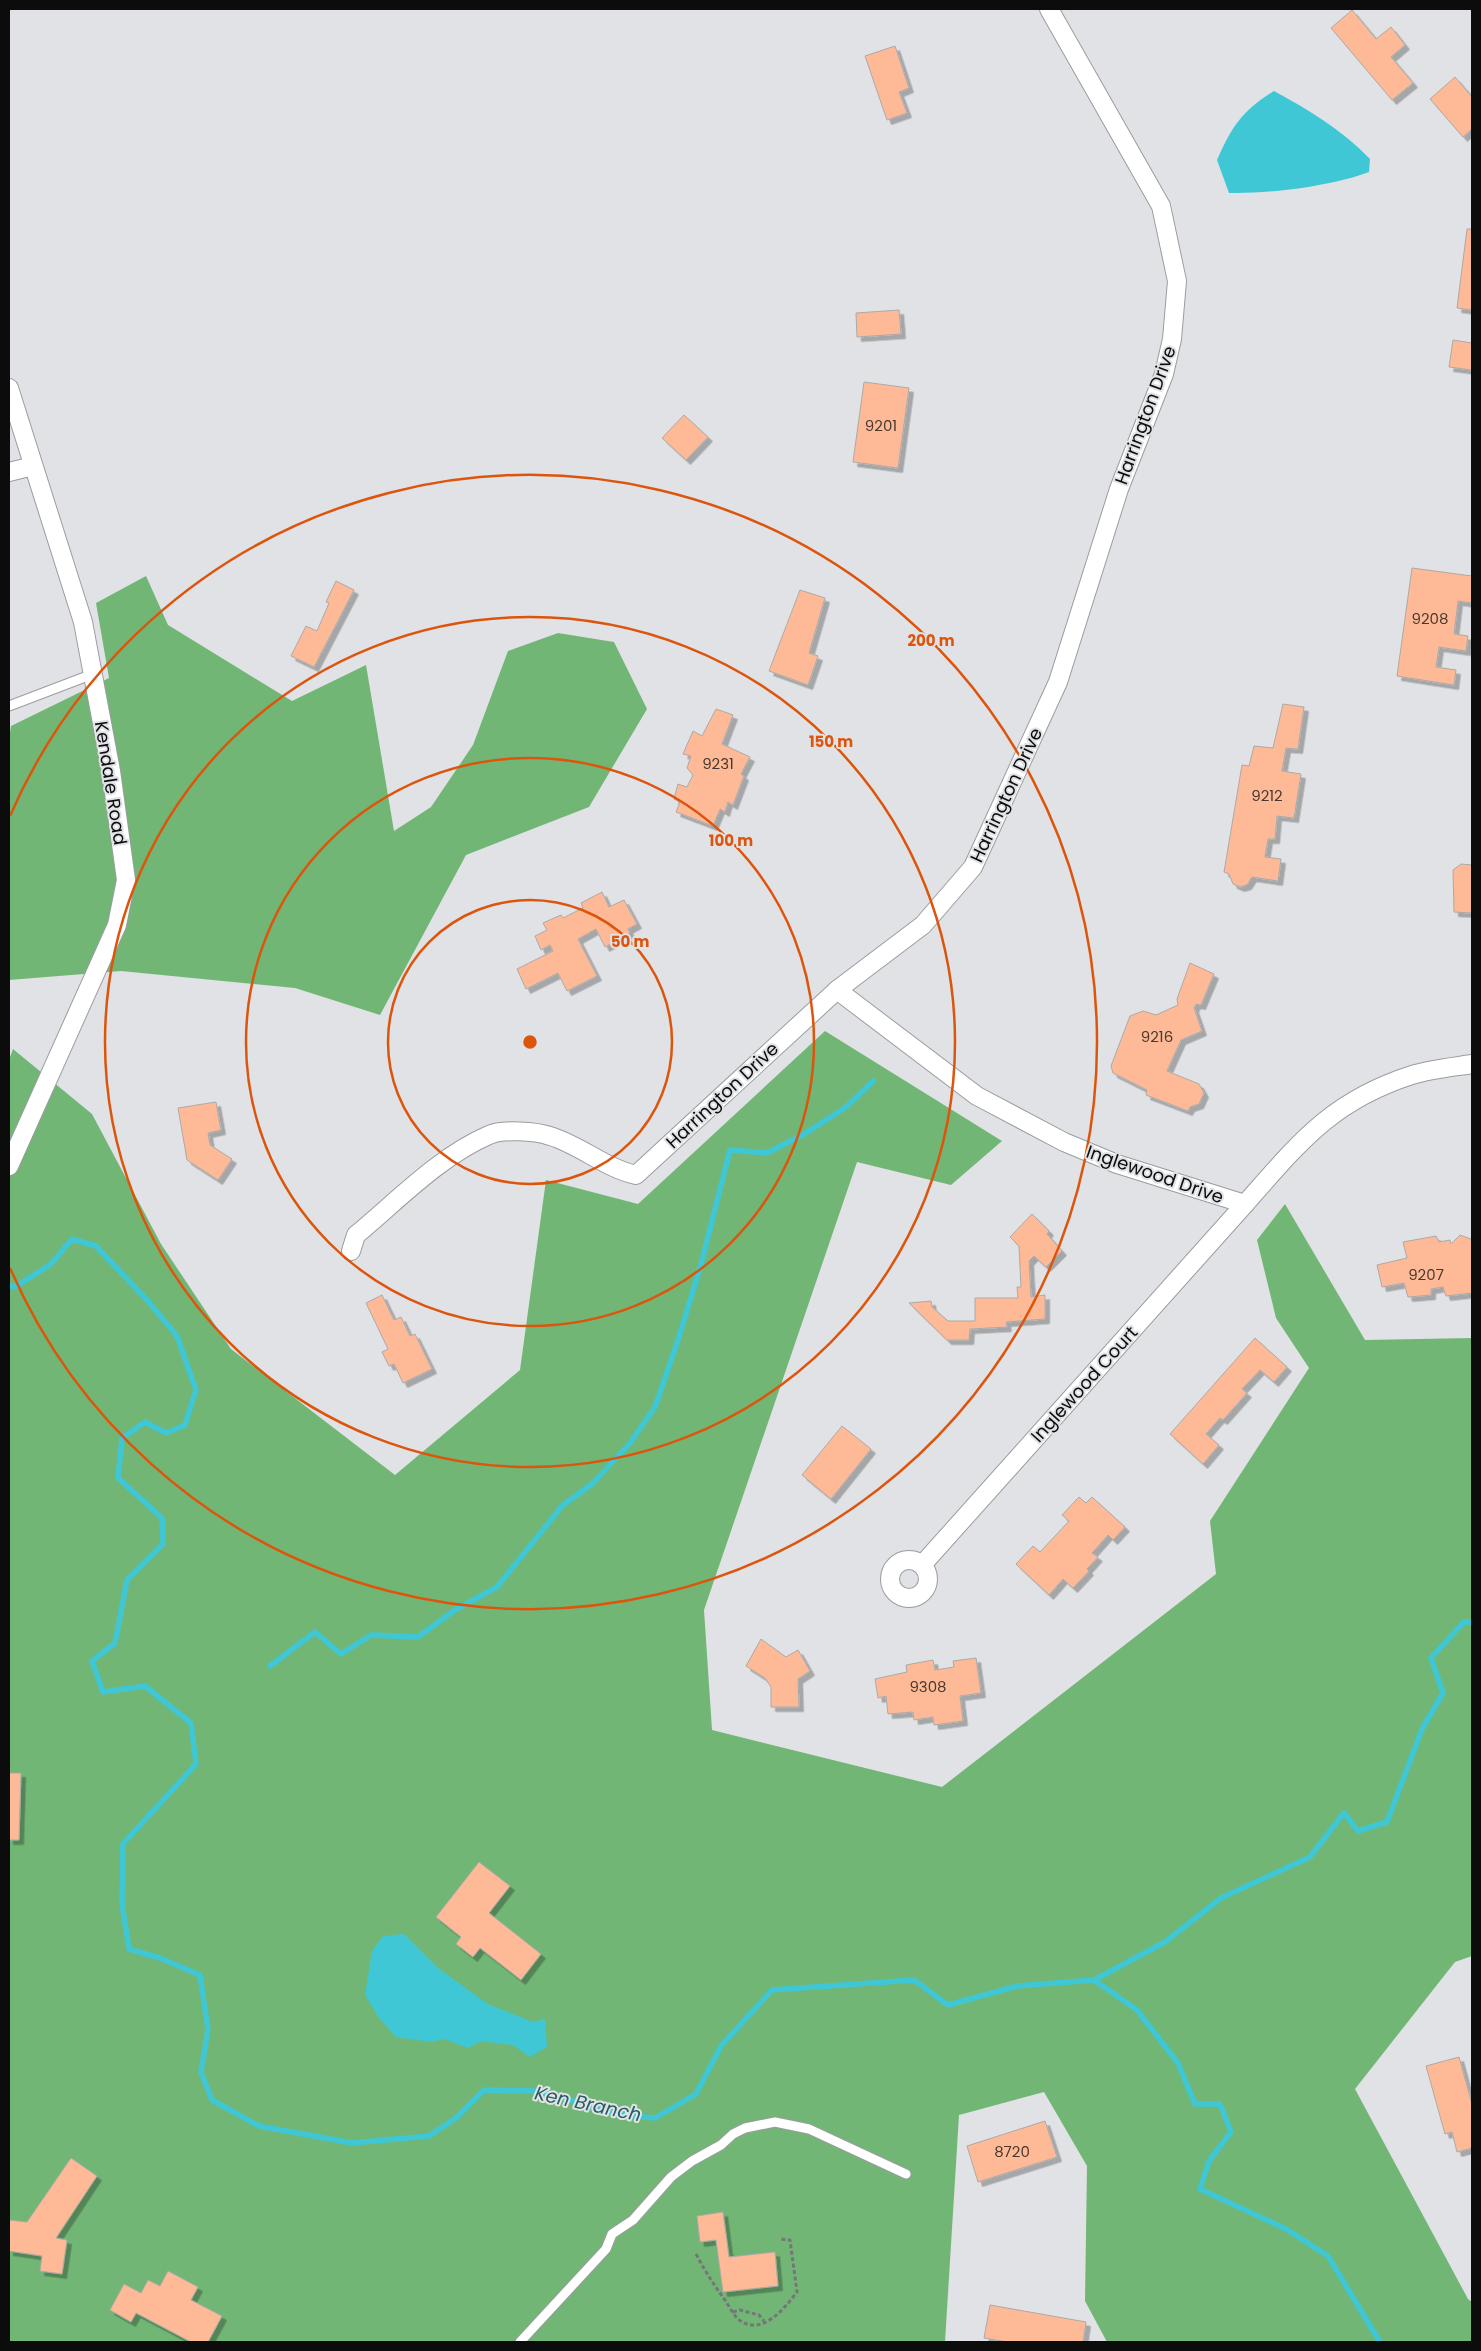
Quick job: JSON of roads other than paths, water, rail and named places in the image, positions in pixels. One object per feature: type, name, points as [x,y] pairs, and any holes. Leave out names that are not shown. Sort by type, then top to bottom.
[{"type":"street","name":"Harrington Drive","points":[[351,1251],[356,1235],[450,1156],[491,1134],[509,1132],[549,1136],[621,1171],[636,1175],[836,990],[923,925],[973,867],[1058,682],[1119,489],[1164,374],[1172,339],[1177,282],[1161,206],[1049,9]]},
{"type":"street","name":"Kendale Road","points":[[9,388],[83,622],[111,771],[126,880],[116,924],[9,1166]]},
{"type":"street","points":[[9,472],[33,466]]},
{"type":"street","name":"Inglewood Drive","points":[[836,990],[977,1096],[1064,1142],[1117,1164],[1245,1204],[1302,1139],[1334,1112],[1373,1090],[1414,1075],[1472,1064]]},
{"type":"street","name":"Inglewood Court","points":[[922,1565],[1245,1204]]},
{"type":"lane","points":[[9,706],[93,674]]},
{"type":"lane","points":[[520,2342],[606,2249],[612,2234],[632,2220],[671,2177],[692,2161],[721,2145],[733,2134],[745,2128],[775,2122],[809,2128],[906,2174]]},
{"type":"water","points":[[1274,91],[1312,113],[1348,139],[1370,159],[1369,172],[1337,181],[1300,188],[1229,193],[1217,160],[1239,120],[1254,105]]},
{"type":"water","points":[[404,1934],[439,1969],[488,2004],[533,2022],[545,2019],[547,2047],[530,2057],[513,2045],[481,2041],[468,2048],[444,2039],[431,2042],[396,2037],[379,2018],[365,1995],[372,1951],[383,1936]]},
{"type":"waterway","points":[[270,1666],[315,1632],[341,1654],[371,1635],[418,1637],[455,1610],[497,1587],[562,1506],[593,1483],[630,1443],[655,1407],[700,1268],[730,1150],[767,1153],[806,1133],[846,1107],[873,1081]]},
{"type":"waterway","name":"Ken Branch","points":[[9,1286],[15,1287],[51,1264],[72,1239],[96,1246],[147,1300],[177,1336],[196,1390],[185,1425],[166,1433],[145,1422],[122,1438],[118,1478],[162,1518],[163,1544],[127,1580],[115,1643],[92,1661],[103,1692],[145,1686],[191,1723],[196,1764],[123,1844],[122,1904],[129,1949],[160,1958],[200,1975],[208,2030],[201,2072],[212,2100],[259,2126],[352,2143],[429,2136],[456,2118],[484,2090],[541,2091],[615,2114],[655,2118],[696,2094],[721,2046],[772,1990],[914,1980],[948,2005],[1017,1986],[1094,1980],[1165,1942],[1221,1898],[1310,1857],[1344,1813],[1358,1831],[1387,1822],[1422,1729],[1443,1693],[1431,1658],[1464,1622],[1472,1622]]},
{"type":"waterway","points":[[1094,1980],[1137,2010],[1178,2063],[1195,2104],[1220,2104],[1231,2132],[1209,2161],[1200,2189],[1286,2229],[1328,2256],[1380,2342]]}]
